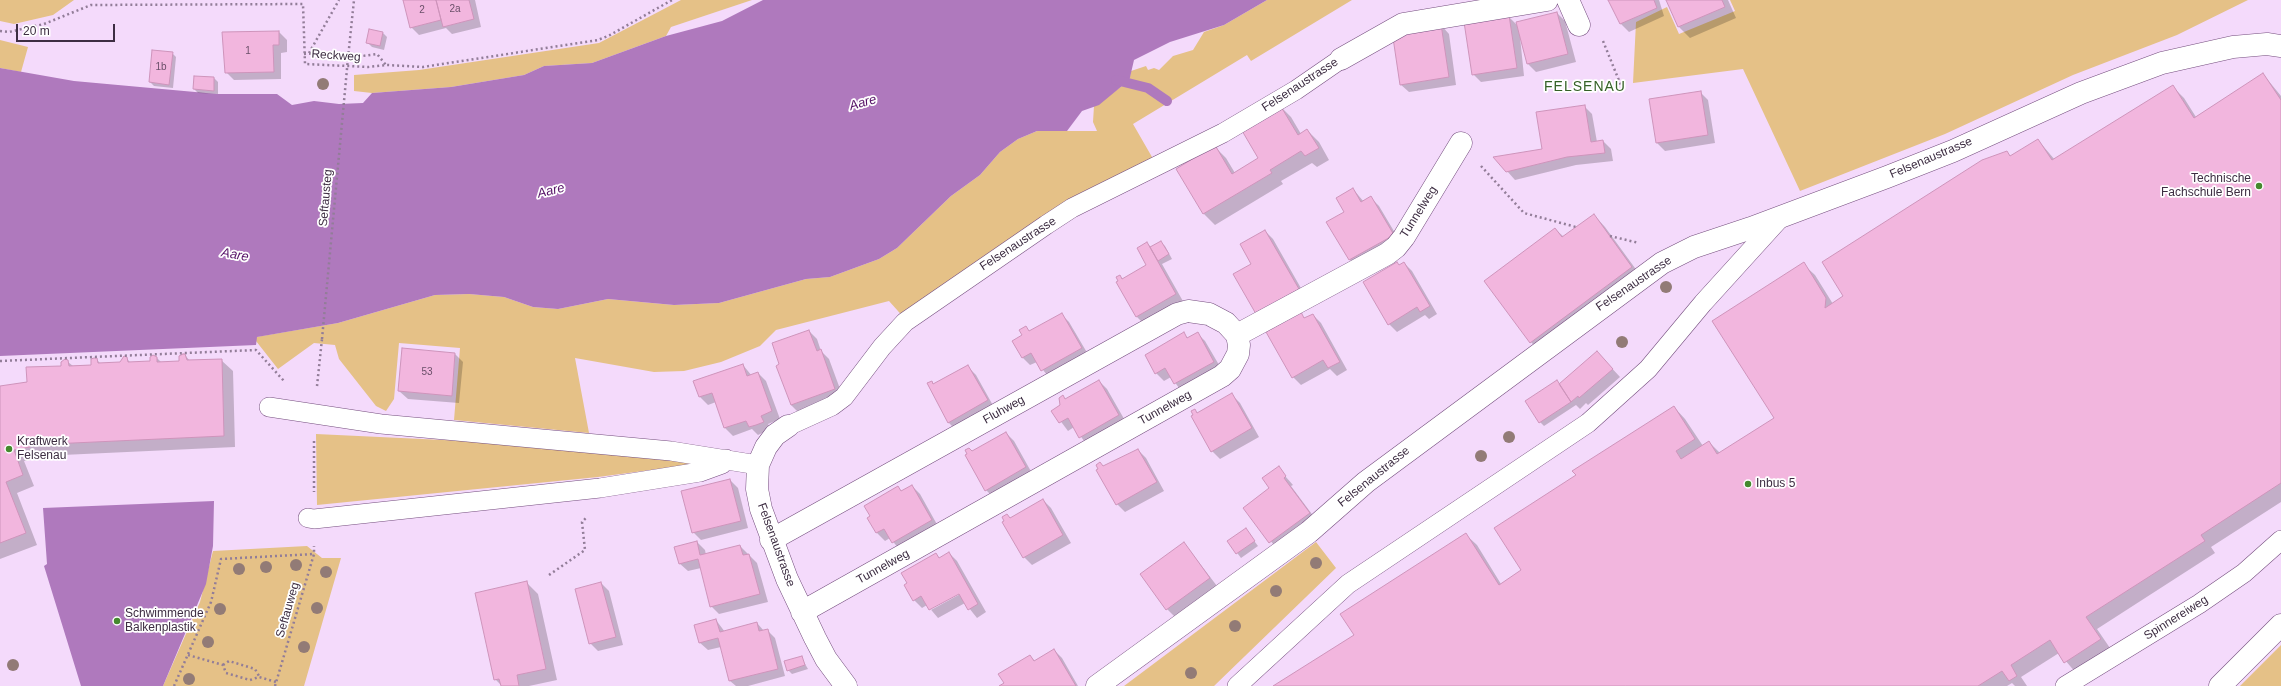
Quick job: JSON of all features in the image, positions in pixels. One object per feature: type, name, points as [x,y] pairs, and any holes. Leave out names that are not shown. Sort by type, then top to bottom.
[{"type":"street","name":"Felsenaustrasse","points":[[1341,59],[1403,24],[1547,0]]},
{"type":"street","points":[[1568,0],[1579,25]]},
{"type":"street","name":"Felsenaustrasse","points":[[1097,686],[1309,532],[1366,482],[1650,271],[1694,246],[1782,216],[1894,174],[2082,93],[2162,63],[2233,46],[2267,44],[2281,46]]},
{"type":"street","name":"Tunnelweg","points":[[802,612],[1222,376],[1230,369],[1238,354],[1239,345],[1237,335],[1387,254],[1396,247],[1404,237],[1461,143]]},
{"type":"street","name":"Fluhweg","points":[[771,540],[1177,314],[1188,311],[1209,314],[1226,323],[1237,335]]},
{"type":"street","name":"Felsenaustrasse","points":[[788,426],[771,441],[758,464],[757,489],[771,540],[802,612],[826,659],[846,686]]},
{"type":"street","points":[[2220,686],[2281,625]]},
{"type":"lane","name":"Felsenaustrasse","points":[[788,426],[832,406],[844,397],[882,347],[905,322],[1035,232],[1072,208],[1223,133],[1296,90],[1341,59]]},
{"type":"lane","points":[[1237,686],[1348,584],[1588,423],[1648,369],[1703,304],[1782,216]]},
{"type":"lane","points":[[270,407],[381,424],[671,451],[758,464]]},
{"type":"lane","points":[[308,518],[322,518],[600,488],[700,472],[722,464],[726,459]]},
{"type":"lane","name":"Spinnereiweg","points":[[2065,686],[2199,604],[2244,573],[2281,540]]},
{"type":"path","points":[[91,5],[94,0]]},
{"type":"path","points":[[309,54],[339,0]]},
{"type":"path","name":"Seftausteg","points":[[314,413],[354,0]]},
{"type":"path","name":"Reckweg","points":[[0,31],[8,32],[44,24],[91,5],[303,4],[305,64],[368,67],[387,65],[423,67],[519,54],[547,47],[585,43],[610,35],[672,0]]},
{"type":"path","points":[[1601,35],[1622,88]]},
{"type":"path","points":[[304,54],[318,53],[348,58],[377,54],[387,65]]},
{"type":"path","points":[[1461,143],[1524,214],[1576,227]]},
{"type":"path","points":[[0,361],[256,350],[276,372]]},
{"type":"path","points":[[314,433],[314,497]]},
{"type":"path","points":[[548,575],[585,550],[582,522]]},
{"type":"path","name":"Seftauweg","points":[[275,686],[314,554],[314,543]]},
{"type":"path","points":[[174,686],[211,602],[221,559],[314,554]]},
{"type":"path","points":[[188,655],[223,665],[229,661],[255,668],[259,676]]},
{"type":"path","points":[[223,665],[226,673],[250,680],[259,676],[276,682]]},
{"type":"shaded area","points":[[0,0],[74,0],[53,15],[14,24],[0,21]]},
{"type":"shaded area","points":[[681,0],[752,0],[671,27],[666,36],[592,63],[544,66],[524,75],[451,87],[372,93],[354,91],[354,75],[419,70],[599,43]]},
{"type":"shaded area","points":[[1267,0],[1352,0],[1251,61],[1247,55],[1133,124],[1152,157],[1143,168],[906,320],[889,301],[776,330],[760,346],[721,362],[684,371],[654,372],[575,358],[589,433],[454,420],[460,348],[399,343],[394,399],[386,411],[376,406],[339,359],[335,345],[314,343],[278,369],[256,341],[256,337],[338,323],[435,295],[469,294],[504,297],[533,307],[558,309],[608,299],[674,305],[719,303],[806,279],[830,277],[879,259],[897,248],[951,196],[980,175],[1000,152],[1018,139],[1037,131],[1097,131],[1093,122],[1094,106],[1122,86],[1128,86],[1131,71],[1146,66],[1148,70],[1154,68],[1159,70],[1173,56],[1193,50],[1204,32],[1224,25]]},
{"type":"shaded area","points":[[1730,0],[2248,0],[2177,35],[2073,75],[1945,134],[1800,191],[1743,69],[1633,83],[1636,22],[1667,7],[1679,34],[1735,11]]},
{"type":"shaded area","points":[[0,40],[28,47],[21,72],[0,68]]},
{"type":"shaded area","points":[[316,434],[528,444],[695,461],[696,464],[598,477],[317,505]]},
{"type":"shaded area","points":[[1316,542],[1336,568],[1214,686],[1124,686]]},
{"type":"shaded area","points":[[307,546],[322,558],[341,558],[304,686],[163,686],[200,602],[213,551]]},
{"type":"shaded area","points":[[2281,645],[2281,686],[2240,686]]},
{"type":"water","name":"Aare","points":[[763,0],[1267,0],[1224,25],[1170,42],[1134,60],[1128,86],[1122,86],[1099,105],[1082,111],[1067,131],[1037,131],[1018,139],[1000,152],[980,175],[951,196],[897,248],[879,259],[830,277],[806,279],[719,303],[674,305],[608,299],[558,309],[533,307],[504,297],[469,294],[435,295],[338,323],[257,337],[256,345],[0,356],[0,68],[74,81],[217,94],[277,94],[292,105],[314,101],[339,104],[363,103],[372,93],[451,87],[524,75],[544,66],[592,63],[666,36],[722,21]]},
{"type":"water","points":[[214,501],[213,546],[206,584],[163,686],[81,686],[44,566],[47,564],[43,508]]},
{"type":"building","points":[[403,0],[436,0],[441,20],[410,28]]},
{"type":"building","points":[[436,0],[469,0],[474,19],[443,27]]},
{"type":"building","points":[[1608,0],[1654,0],[1657,8],[1620,24]]},
{"type":"building","points":[[1666,0],[1722,0],[1725,7],[1678,27]]},
{"type":"building","points":[[1557,12],[1568,54],[1527,64],[1516,22]]},
{"type":"building","points":[[1509,15],[1517,68],[1472,75],[1464,22]]},
{"type":"building","points":[[1441,24],[1449,77],[1400,85],[1392,31]]},
{"type":"building","points":[[369,29],[383,32],[380,46],[366,43]]},
{"type":"building","points":[[279,31],[279,45],[273,45],[274,72],[225,73],[222,32]]},
{"type":"building","points":[[152,50],[173,52],[169,85],[149,82]]},
{"type":"building","points":[[2263,73],[2281,100],[2281,483],[2201,535],[2205,541],[2086,617],[2101,639],[2064,663],[2050,640],[2011,665],[2017,676],[2009,681],[2002,671],[1978,686],[1273,686],[1354,635],[1340,614],[1466,533],[1499,585],[1521,570],[1494,528],[1576,475],[1572,471],[1674,406],[1695,439],[1676,451],[1681,459],[1709,441],[1717,454],[1774,418],[1712,321],[1804,262],[1826,298],[1825,308],[1843,296],[1822,262],[1982,160],[2007,151],[2010,156],[2038,139],[2052,160],[2173,85],[2194,118]]},
{"type":"building","points":[[194,76],[214,77],[214,91],[193,89]]},
{"type":"building","points":[[1701,91],[1708,135],[1656,143],[1649,99]]},
{"type":"building","points":[[1280,105],[1298,135],[1307,129],[1319,148],[1305,156],[1301,151],[1270,170],[1272,173],[1203,214],[1176,169],[1215,145],[1232,174],[1258,158],[1241,129]]},
{"type":"building","points":[[1585,105],[1591,142],[1603,140],[1605,153],[1567,157],[1506,172],[1493,157],[1542,149],[1536,112]]},
{"type":"building","points":[[1353,188],[1361,202],[1371,196],[1394,235],[1349,260],[1326,222],[1344,212],[1336,198]]},
{"type":"building","points":[[1594,214],[1632,267],[1530,343],[1484,281],[1555,228],[1562,237]]},
{"type":"building","points":[[1265,230],[1299,289],[1256,314],[1233,274],[1251,264],[1240,244]]},
{"type":"building","points":[[1161,241],[1169,254],[1158,261],[1150,247]]},
{"type":"building","points":[[1147,242],[1176,294],[1136,317],[1116,282],[1118,281],[1116,277],[1120,275],[1122,279],[1146,265],[1137,248]]},
{"type":"building","points":[[1397,262],[1399,265],[1404,262],[1430,306],[1420,312],[1417,307],[1388,325],[1363,282]]},
{"type":"building","points":[[1301,312],[1304,318],[1313,314],[1340,362],[1328,368],[1323,360],[1292,378],[1266,332]]},
{"type":"building","points":[[1062,313],[1082,348],[1041,371],[1031,353],[1022,358],[1012,341],[1022,335],[1019,330],[1026,326],[1029,331]]},
{"type":"building","points":[[809,330],[817,351],[821,349],[835,389],[791,405],[776,366],[779,364],[772,343]]},
{"type":"building","points":[[1184,332],[1187,338],[1198,332],[1214,362],[1174,384],[1165,368],[1155,374],[1145,355]]},
{"type":"building","points":[[402,348],[455,353],[452,396],[398,391]]},
{"type":"building","points":[[1597,351],[1613,369],[1579,398],[1578,396],[1571,402],[1559,384]]},
{"type":"building","name":"Kraftwerk Felsenau","points":[[185,354],[187,360],[222,359],[224,436],[30,445],[30,447],[14,450],[23,475],[6,482],[26,533],[0,543],[0,386],[27,382],[26,367],[61,366],[61,362],[65,359],[68,360],[69,366],[91,365],[91,359],[94,358],[97,358],[98,363],[120,362],[124,356],[127,357],[128,362],[150,361],[150,357],[153,355],[157,357],[157,362],[179,361],[179,356]]},
{"type":"building","points":[[743,364],[747,376],[758,372],[772,411],[761,416],[764,422],[756,425],[749,427],[746,421],[724,428],[712,393],[699,397],[693,381]]},
{"type":"building","points":[[968,365],[988,400],[948,423],[927,383],[932,381],[933,384]]},
{"type":"building","points":[[1099,380],[1119,415],[1079,438],[1068,418],[1059,423],[1051,411],[1060,405],[1059,398],[1063,395],[1065,399]]},
{"type":"building","points":[[1557,380],[1571,402],[1539,423],[1525,401]]},
{"type":"building","points":[[1232,393],[1252,428],[1211,452],[1191,416],[1193,415],[1191,411],[1195,409],[1197,413]]},
{"type":"building","points":[[1006,432],[1026,467],[985,491],[965,455],[967,454],[965,450],[969,448],[972,451]]},
{"type":"building","points":[[1138,449],[1157,482],[1116,505],[1096,470],[1098,469],[1096,465],[1100,462],[1103,466]]},
{"type":"building","points":[[1279,466],[1286,476],[1284,478],[1310,513],[1269,543],[1243,508],[1269,488],[1262,478]]},
{"type":"building","points":[[730,479],[741,521],[692,533],[681,491]]},
{"type":"building","points":[[912,485],[932,520],[892,543],[884,529],[876,533],[867,518],[870,516],[864,506],[898,486],[901,491]]},
{"type":"building","points":[[1043,499],[1063,535],[1023,558],[1002,522],[1004,521],[1002,517],[1007,514],[1010,518]]},
{"type":"building","points":[[1246,528],[1255,541],[1236,554],[1227,541]]},
{"type":"building","points":[[697,541],[700,555],[740,545],[743,555],[749,554],[760,594],[710,607],[698,559],[679,564],[674,547]]},
{"type":"building","points":[[1184,542],[1210,578],[1166,610],[1140,574]]},
{"type":"building","points":[[949,552],[978,604],[968,610],[959,594],[929,610],[921,596],[913,601],[904,585],[907,583],[901,573],[936,553],[939,558]]},
{"type":"building","points":[[527,581],[546,669],[517,675],[519,686],[501,686],[499,679],[494,680],[475,593]]},
{"type":"building","points":[[601,582],[616,637],[589,644],[575,589]]},
{"type":"building","points":[[716,619],[720,632],[757,622],[759,631],[768,629],[778,669],[729,681],[718,638],[699,643],[694,625]]},
{"type":"building","points":[[1054,649],[1076,686],[999,686],[1004,683],[998,674],[1030,655],[1034,661]]},
{"type":"building","points":[[802,656],[805,665],[787,671],[784,661]]},
{"type":"waterway","points":[[1116,80],[1148,88],[1167,101]]},
{"type":"place","name":"Technische Fachschule Bern","points":[[2259,186]]},
{"type":"place","name":"Kraftwerk Felsenau","points":[[9,449]]},
{"type":"place","name":"Inbus 5","points":[[1748,484]]},
{"type":"place","name":"Schwimmende Balkenplastik","points":[[117,621]]},
{"type":"district","name":"FELSENAU","points":[[1585,87]]}]
